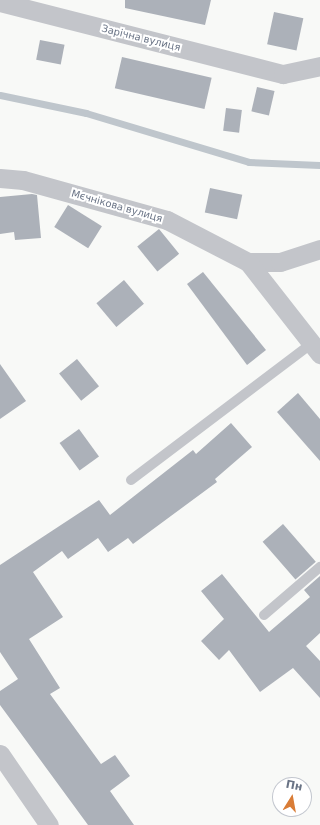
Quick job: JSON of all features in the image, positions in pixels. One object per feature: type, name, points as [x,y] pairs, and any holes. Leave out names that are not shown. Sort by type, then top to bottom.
[{"type":"street","name":"Зарічна вулиця","points":[[0,2],[283,74],[320,66]]},
{"type":"street","name":"Мєчнікова вулиця","points":[[0,178],[30,182],[167,220],[248,262],[280,262],[320,249]]},
{"type":"street","points":[[248,262],[316,349]]},
{"type":"street","points":[[0,754],[49,825]]},
{"type":"lane","points":[[131,480],[316,349]]},
{"type":"lane","points":[[264,615],[320,567]]},
{"type":"building","points":[[125,0],[211,0],[205,25],[125,8]]},
{"type":"building","points":[[274,12],[303,18],[296,51],[267,44]]},
{"type":"building","points":[[40,40],[65,45],[61,64],[36,60]]},
{"type":"building","points":[[122,57],[212,78],[204,109],[115,88]]},
{"type":"building","points":[[257,87],[275,91],[269,115],[251,111]]},
{"type":"building","points":[[226,108],[242,110],[239,133],[223,131]]},
{"type":"building","points":[[210,188],[242,195],[237,219],[205,212]]},
{"type":"building","points":[[32,194],[37,195],[41,238],[15,240],[14,232],[0,234],[0,197]]},
{"type":"building","points":[[68,205],[102,226],[88,248],[54,227]]},
{"type":"building","points":[[159,229],[179,254],[157,271],[137,247]]},
{"type":"building","points":[[203,272],[266,350],[247,365],[187,284]]},
{"type":"building","points":[[124,280],[144,304],[116,327],[96,303]]},
{"type":"building","points":[[77,359],[99,386],[81,401],[59,373]]},
{"type":"building","points":[[0,364],[26,401],[0,419]]},
{"type":"building","points":[[298,393],[320,419],[320,461],[277,412]]},
{"type":"building","points":[[231,423],[252,447],[215,479],[217,482],[133,544],[128,538],[108,552],[98,538],[68,559],[62,551],[33,572],[63,617],[29,639],[60,688],[50,694],[101,764],[115,755],[130,776],[110,791],[134,825],[88,825],[0,705],[0,691],[18,679],[0,652],[0,565],[99,500],[110,515],[193,450],[196,454]]},
{"type":"building","points":[[79,429],[99,457],[80,471],[60,443]]},
{"type":"building","points":[[283,524],[316,562],[295,579],[263,542]]},
{"type":"building","points":[[222,574],[269,632],[310,597],[304,590],[320,576],[320,633],[306,646],[320,661],[320,698],[293,668],[260,692],[229,650],[219,660],[201,641],[224,619],[201,591]]},
{"type":"waterway","points":[[0,95],[86,113],[249,162],[320,165]]}]
